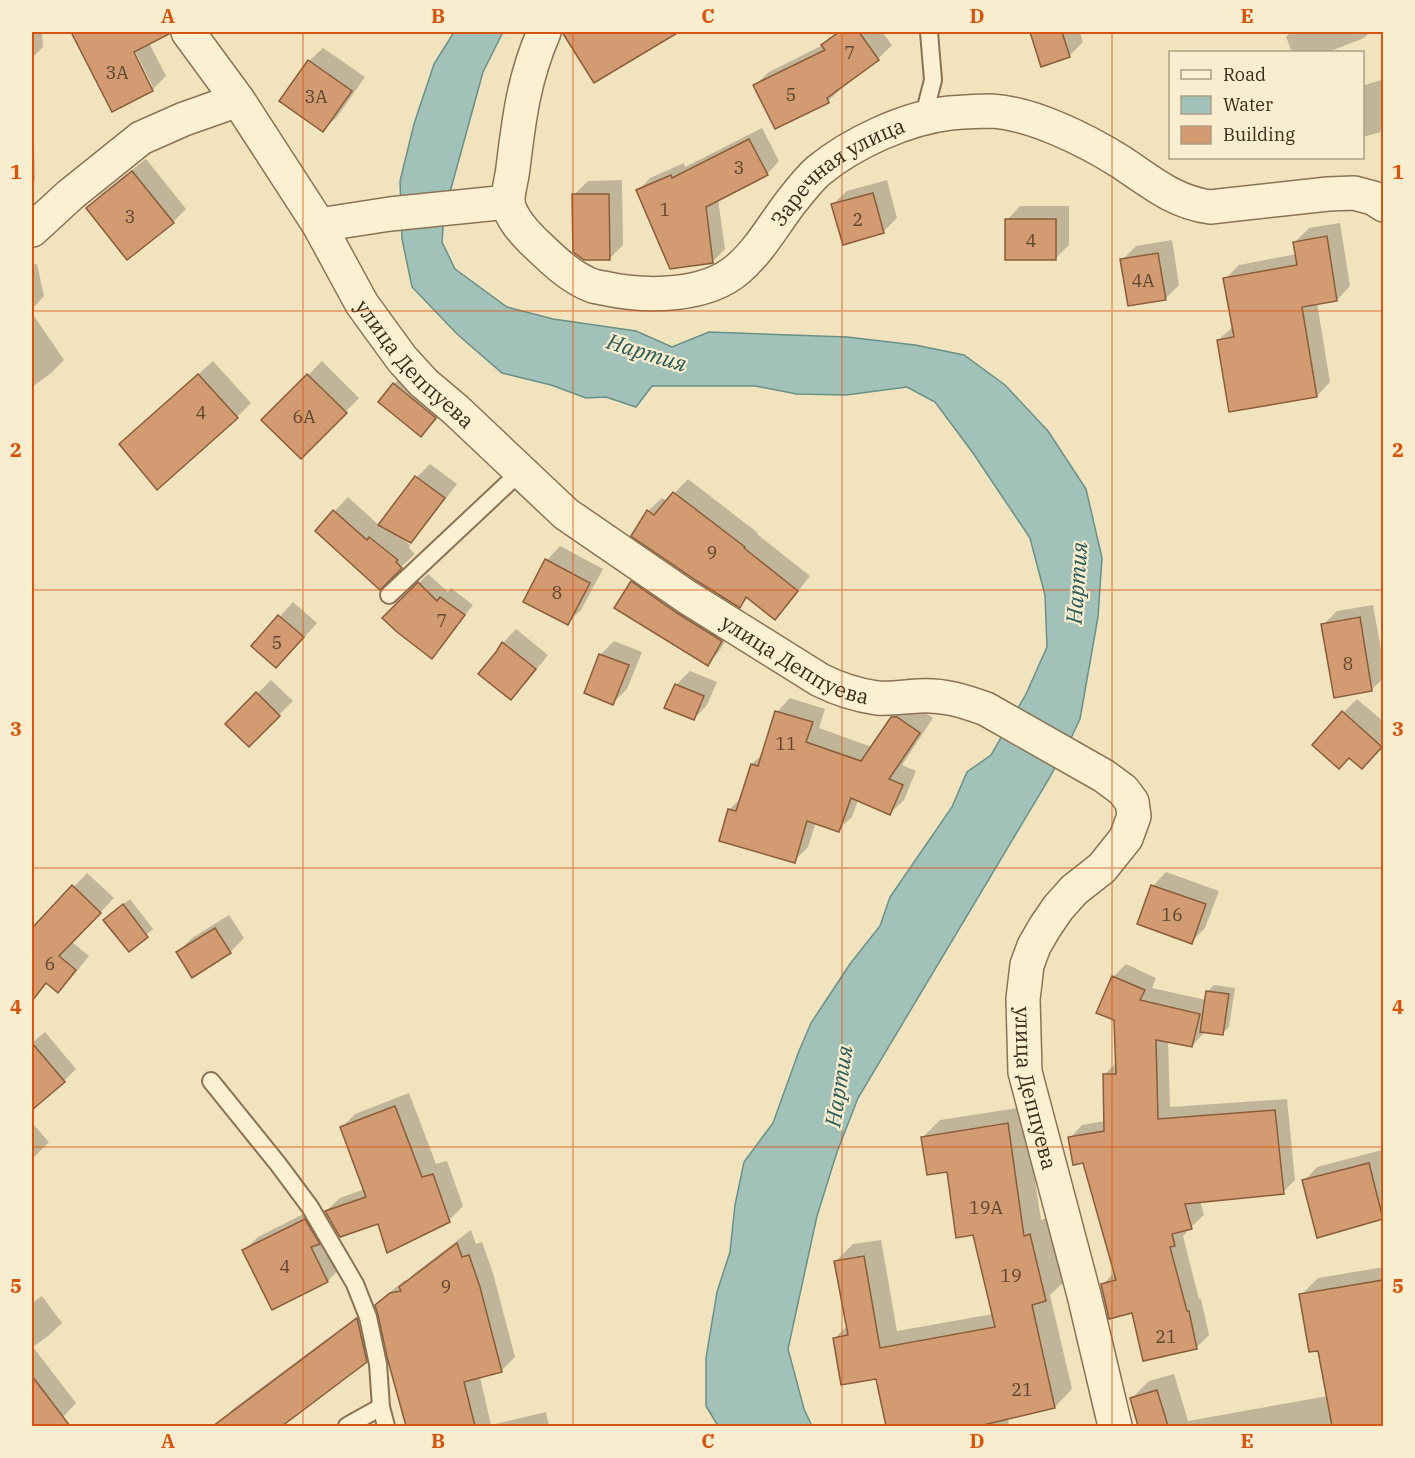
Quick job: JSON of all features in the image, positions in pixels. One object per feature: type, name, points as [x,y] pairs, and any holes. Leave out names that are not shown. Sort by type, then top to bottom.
[{"type":"street","name":"улица Деппуева","points":[[188,32],[238,100],[319,225],[362,304],[402,359],[424,383],[456,410],[566,514],[687,597],[819,680],[839,690],[878,698],[940,696],[965,701],[986,709],[1104,776],[1123,790],[1132,802],[1134,816],[1126,838],[1102,868],[1058,908],[1034,946],[1027,965],[1023,999],[1024,1072],[1081,1284],[1115,1426]]},
{"type":"street","points":[[319,225],[390,213],[508,202],[521,107],[533,56],[544,32]]},
{"type":"street","points":[[32,230],[70,195],[141,138],[184,119],[238,100]]},
{"type":"street","name":"Заречная улица","points":[[508,202],[515,220],[531,239],[565,271],[593,286],[647,294],[696,289],[720,281],[738,269],[817,172],[854,146],[908,122],[949,113],[991,111],[1029,118],[1074,137],[1099,149],[1174,197],[1198,205],[1210,207],[1354,193],[1373,198],[1383,205]]},
{"type":"lane","points":[[923,119],[933,80],[929,32]]},
{"type":"lane","points":[[389,595],[520,471]]},
{"type":"lane","points":[[211,1081],[310,1207],[355,1284],[368,1317],[378,1364],[381,1407],[386,1426]]},
{"type":"lane","points":[[346,1426],[381,1407]]},
{"type":"water","name":"Нартия","points":[[454,32],[503,32],[483,72],[444,214],[442,242],[455,269],[507,307],[553,319],[636,331],[672,347],[709,332],[847,337],[915,345],[964,355],[1005,385],[1048,431],[1086,489],[1102,558],[1098,617],[1080,719],[1050,777],[858,1098],[837,1152],[817,1216],[788,1349],[804,1409],[812,1426],[718,1426],[706,1406],[706,1358],[717,1292],[730,1252],[735,1205],[744,1162],[773,1123],[811,1023],[850,964],[880,926],[890,897],[952,807],[967,772],[991,755],[1026,694],[1047,647],[1045,595],[1030,538],[973,453],[935,402],[907,387],[846,395],[797,394],[755,386],[652,386],[636,407],[606,397],[586,398],[551,385],[502,373],[457,334],[412,287],[402,239],[400,181],[414,124],[434,64]]},
{"type":"building","points":[[71,32],[170,32],[134,52],[153,91],[112,112]]},
{"type":"building","points":[[562,32],[679,32],[594,83]]},
{"type":"building","points":[[839,32],[859,32],[879,60],[827,98],[829,103],[775,129],[753,85],[825,50],[821,45]]},
{"type":"building","points":[[1030,32],[1062,32],[1070,57],[1041,67]]},
{"type":"building","points":[[308,60],[352,91],[323,132],[279,101]]},
{"type":"building","points":[[749,139],[768,175],[706,207],[713,263],[670,269],[636,190],[671,175],[672,178]]},
{"type":"building","points":[[132,171],[174,223],[127,260],[86,208]]},
{"type":"building","points":[[873,193],[884,233],[843,245],[831,204]]},
{"type":"building","points":[[572,194],[609,194],[610,260],[584,260],[573,252]]},
{"type":"building","points":[[1005,219],[1056,219],[1056,260],[1005,260]]},
{"type":"building","points":[[1327,236],[1337,301],[1302,307],[1317,397],[1229,412],[1217,340],[1234,337],[1223,278],[1297,265],[1293,242]]},
{"type":"building","points":[[1158,253],[1166,300],[1128,306],[1120,259]]},
{"type":"building","points":[[198,374],[238,418],[157,490],[119,444]]},
{"type":"building","points":[[307,374],[347,413],[301,459],[261,420]]},
{"type":"building","points":[[393,383],[436,418],[421,437],[378,402]]},
{"type":"building","points":[[415,476],[445,498],[411,543],[378,525]]},
{"type":"building","points":[[673,492],[798,591],[775,620],[746,597],[740,608],[631,536],[647,510],[654,515]]},
{"type":"building","points":[[333,510],[367,540],[369,537],[398,560],[396,562],[402,568],[380,590],[315,531]]},
{"type":"building","points":[[545,559],[590,583],[568,625],[523,602]]},
{"type":"building","points":[[631,581],[722,641],[708,666],[614,608]]},
{"type":"building","points":[[418,582],[437,601],[440,597],[465,615],[432,659],[382,618]]},
{"type":"building","points":[[278,615],[304,637],[276,668],[251,646]]},
{"type":"building","points":[[1360,617],[1372,691],[1334,698],[1321,624]]},
{"type":"building","points":[[502,642],[536,669],[511,700],[478,674]]},
{"type":"building","points":[[599,654],[629,665],[613,705],[584,693]]},
{"type":"building","points":[[675,684],[704,696],[694,720],[664,708]]},
{"type":"building","points":[[256,692],[280,716],[249,747],[225,724]]},
{"type":"building","points":[[775,711],[813,722],[806,742],[861,761],[891,717],[897,717],[920,733],[889,779],[903,785],[890,815],[851,798],[839,832],[807,821],[795,863],[719,841],[728,809],[736,811],[751,764],[758,766]]},
{"type":"building","points":[[1342,711],[1382,747],[1362,769],[1349,758],[1339,769],[1312,745]]},
{"type":"building","points":[[72,885],[101,913],[59,956],[76,970],[58,993],[46,983],[32,1001],[32,928]]},
{"type":"building","points":[[1151,885],[1206,904],[1192,944],[1137,924]]},
{"type":"building","points":[[123,904],[148,937],[129,952],[103,920]]},
{"type":"building","points":[[215,928],[231,953],[192,978],[176,952]]},
{"type":"building","points":[[1112,976],[1145,990],[1140,1000],[1200,1014],[1192,1047],[1156,1040],[1158,1119],[1275,1110],[1284,1194],[1185,1204],[1192,1229],[1172,1234],[1175,1246],[1170,1247],[1187,1311],[1189,1311],[1197,1349],[1143,1361],[1132,1313],[1109,1319],[1101,1284],[1116,1280],[1083,1163],[1073,1165],[1068,1137],[1104,1131],[1103,1074],[1116,1074],[1114,1020],[1096,1013]]},
{"type":"building","points":[[1206,991],[1229,994],[1223,1035],[1200,1032]]},
{"type":"building","points":[[32,1043],[65,1082],[32,1110]]},
{"type":"building","points":[[395,1106],[422,1177],[433,1174],[450,1222],[387,1253],[378,1224],[340,1237],[325,1211],[366,1197],[340,1127]]},
{"type":"building","points":[[1008,1123],[1024,1236],[1030,1234],[1046,1301],[1032,1305],[1055,1408],[979,1426],[886,1426],[876,1379],[841,1385],[833,1338],[848,1335],[834,1261],[864,1256],[880,1348],[995,1327],[973,1235],[956,1238],[947,1172],[927,1175],[921,1137]]},
{"type":"building","points":[[1369,1163],[1383,1219],[1317,1238],[1302,1180]]},
{"type":"building","points":[[305,1219],[320,1244],[311,1247],[328,1282],[272,1310],[242,1250]]},
{"type":"building","points":[[457,1243],[462,1257],[469,1255],[480,1287],[502,1372],[464,1382],[475,1426],[406,1426],[375,1305],[390,1293],[401,1291],[399,1287]]},
{"type":"building","points":[[1383,1280],[1383,1426],[1332,1426],[1318,1351],[1309,1352],[1299,1294]]},
{"type":"building","points":[[357,1318],[367,1362],[282,1426],[213,1426]]},
{"type":"building","points":[[32,1376],[70,1426],[32,1426]]},
{"type":"building","points":[[1157,1390],[1168,1426],[1138,1426],[1130,1398]]}]
